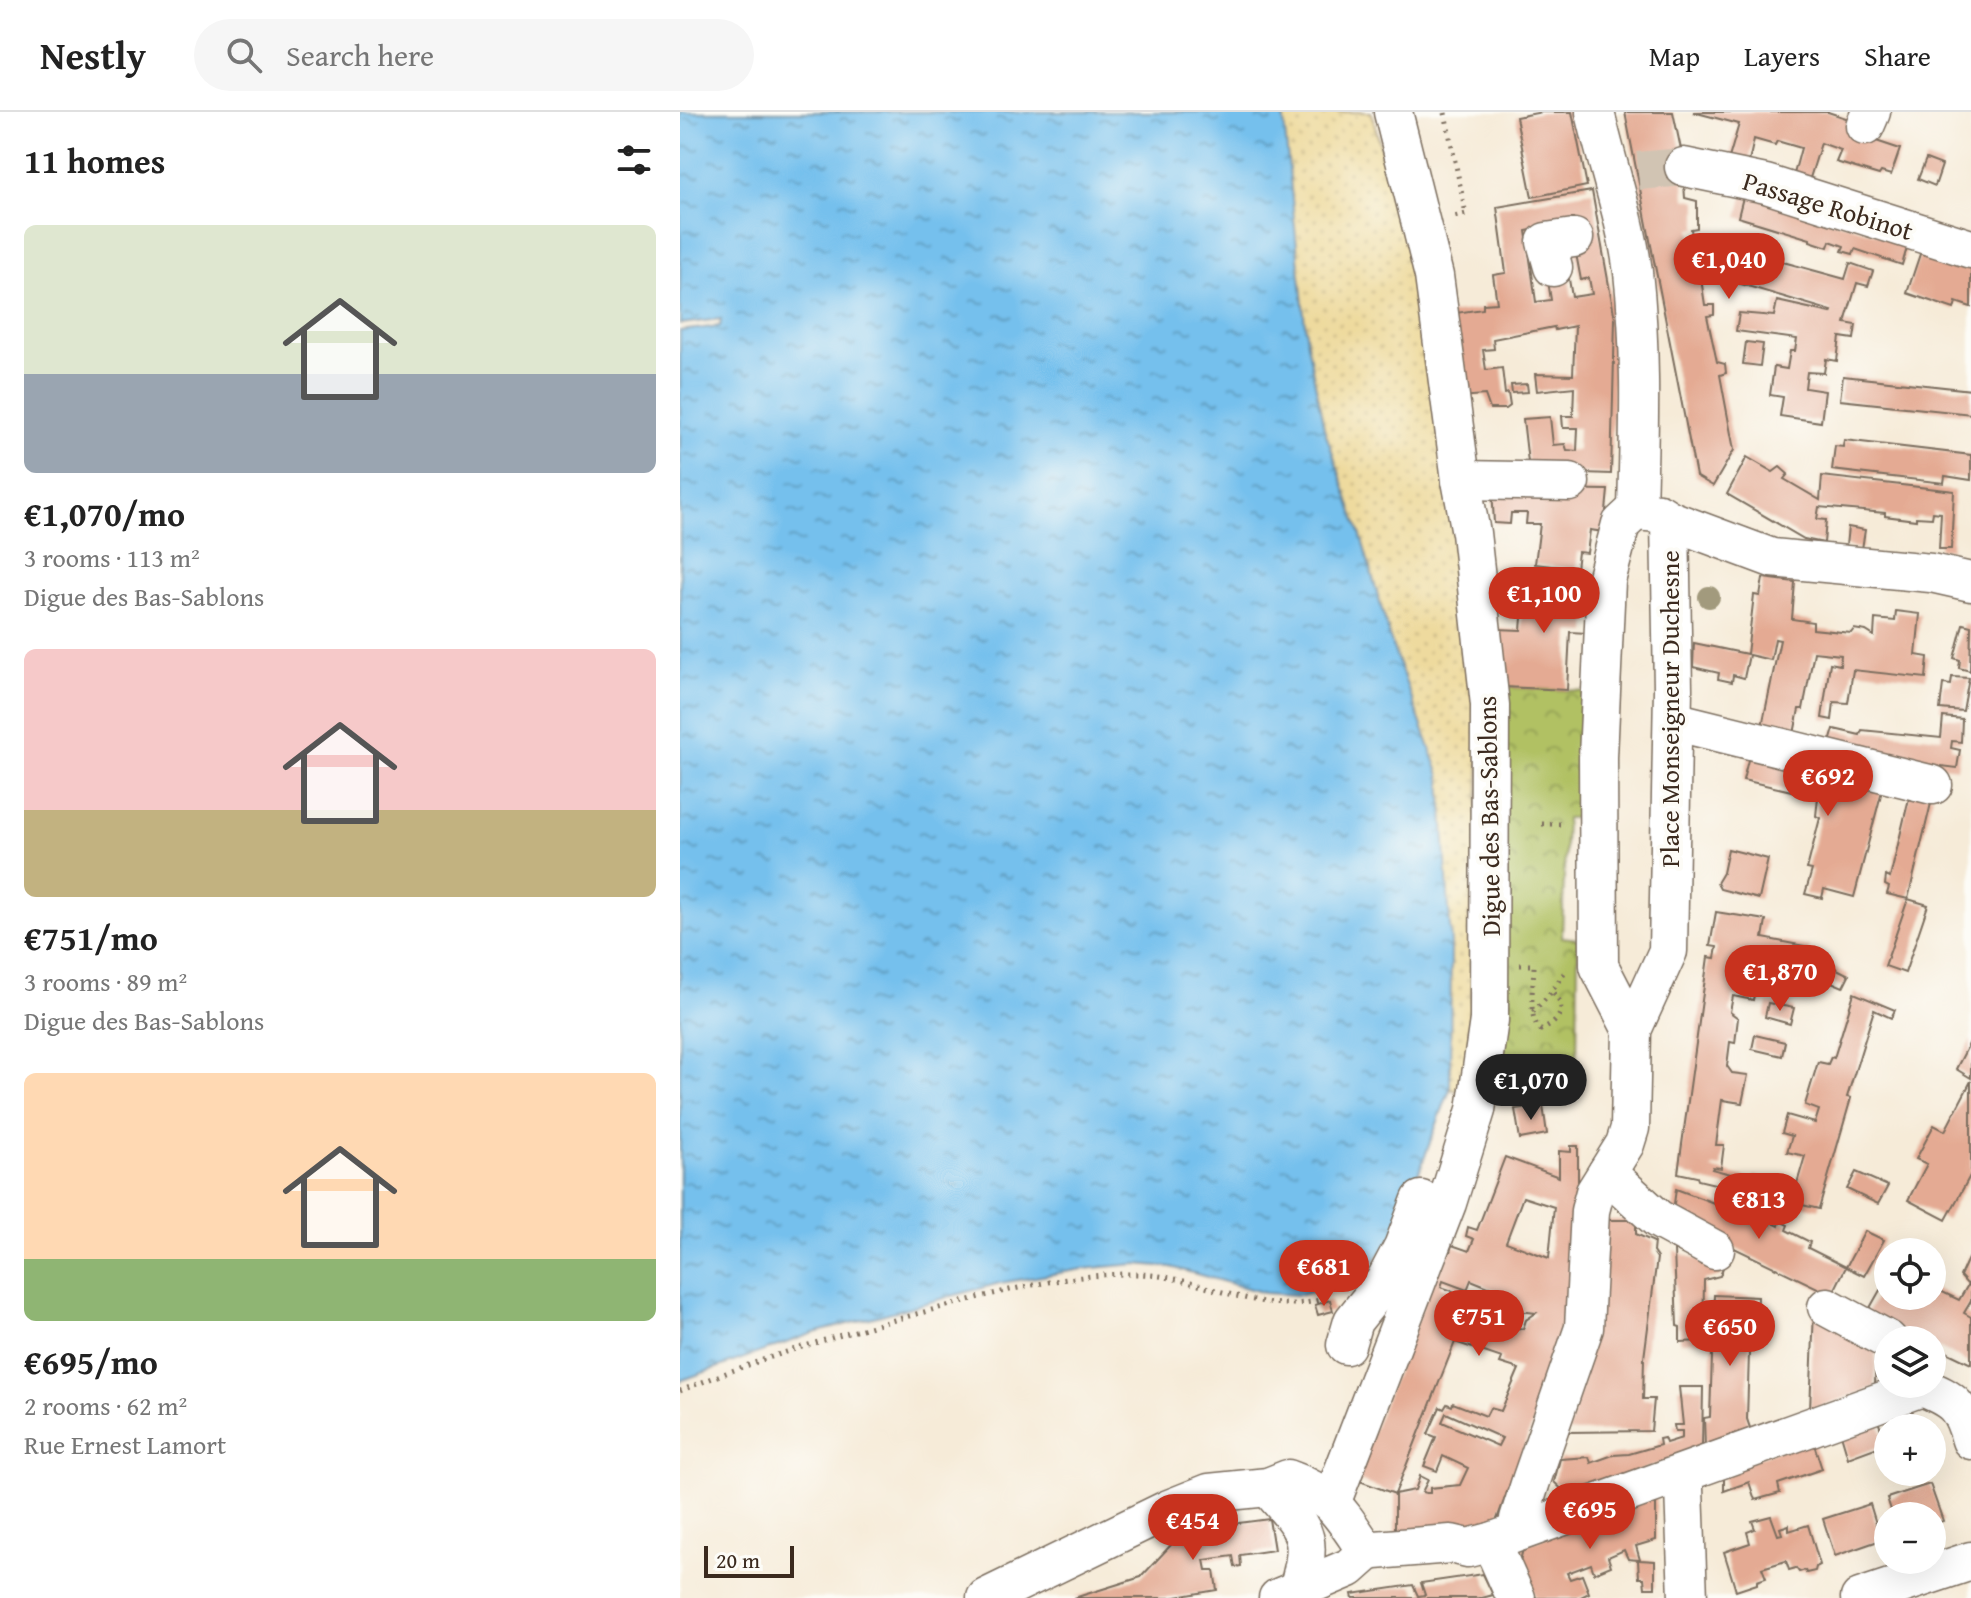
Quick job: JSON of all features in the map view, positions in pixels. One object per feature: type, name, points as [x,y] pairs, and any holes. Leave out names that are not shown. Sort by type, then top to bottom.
[{"type":"street","name":"Digue des Bas-Sablons","points":[[1332,1501],[1447,1203],[1476,1110],[1489,1020],[1492,733],[1471,533],[1434,276],[1393,112]]},
{"type":"street","points":[[1595,112],[1625,172],[1587,243],[1632,269],[1654,515],[1772,558],[1931,573],[1971,582]]},
{"type":"street","name":"Passage Robinot","points":[[1684,167],[1766,184],[1971,249]]},
{"type":"street","points":[[1461,480],[1570,482]]},
{"type":"street","name":"Place Monseigneur Duchesne","points":[[1493,1540],[1519,1519],[1584,1328],[1590,1211],[1595,1192],[1625,1144],[1630,1128],[1632,1030],[1668,951],[1673,721],[1654,515],[1621,524],[1606,581],[1598,757],[1599,966],[1632,1030]]},
{"type":"street","points":[[1673,721],[1933,785]]},
{"type":"street","points":[[1346,1345],[1353,1321],[1385,1281],[1403,1247],[1431,1174],[1456,1091]]},
{"type":"street","points":[[1607,1173],[1658,1219],[1715,1250]]},
{"type":"street","points":[[1827,1307],[1874,1332]]},
{"type":"street","points":[[1946,1397],[1969,1424]]},
{"type":"street","points":[[1291,1595],[1358,1560],[1439,1545],[1493,1540],[1887,1398]]},
{"type":"street","points":[[1682,1474],[1688,1598]]},
{"type":"street","points":[[986,1598],[1169,1509],[1209,1493],[1268,1487],[1288,1479],[1310,1487],[1332,1501],[1358,1560]]},
{"type":"street","points":[[1268,1487],[1299,1522],[1306,1542],[1307,1557],[1291,1595]]},
{"type":"street","points":[[1493,1540],[1516,1598]]},
{"type":"street","points":[[1860,1598],[1971,1561]]},
{"type":"path","points":[[1445,113],[1466,214],[1454,218],[1450,203]]},
{"type":"path","points":[[1542,824],[1566,824]]},
{"type":"path","points":[[1506,965],[1534,965],[1532,1012],[1534,1022],[1541,1030],[1554,1023],[1563,1006],[1552,991]]},
{"type":"path","points":[[680,1391],[870,1326],[984,1296],[1075,1278],[1138,1274],[1173,1278],[1275,1304],[1318,1301],[1331,1296]]},
{"type":"sand","points":[[1229,112],[1371,112],[1419,282],[1481,722],[1468,1093],[1450,1089],[1404,1034]]},
{"type":"green space","points":[[1503,687],[1583,691],[1580,818],[1566,818],[1562,937],[1578,939],[1577,1080],[1502,1078]]},
{"type":"water","points":[[680,112],[1283,112],[1307,343],[1324,428],[1361,536],[1392,645],[1441,778],[1451,945],[1450,1089],[1395,1236],[1366,1271],[1336,1285],[1301,1295],[1265,1293],[1171,1267],[1136,1264],[1083,1269],[1000,1283],[814,1333],[680,1381],[680,331],[720,326],[721,319],[680,324]]},
{"type":"building","points":[[1542,112],[1572,112],[1587,186],[1532,197],[1516,117]]},
{"type":"building","points":[[1625,112],[1673,112],[1682,154],[1685,198],[1697,201],[1697,228],[1691,229],[1692,237],[1845,279],[1850,263],[1873,271],[1868,286],[1857,283],[1845,323],[1856,325],[1854,339],[1840,337],[1837,361],[1826,359],[1824,373],[1807,372],[1805,388],[1825,391],[1821,422],[1780,416],[1783,397],[1770,395],[1774,367],[1787,369],[1790,351],[1795,351],[1797,339],[1736,331],[1739,313],[1774,316],[1777,301],[1832,311],[1700,272],[1705,305],[1714,305],[1714,315],[1707,316],[1717,362],[1725,364],[1726,373],[1720,375],[1734,450],[1713,486],[1696,476]]},
{"type":"building","points":[[1693,112],[1828,112],[1855,121],[1858,135],[1900,149],[1891,175],[1881,172],[1879,175],[1836,162],[1841,150],[1821,143],[1810,178],[1794,174],[1801,148],[1777,141],[1775,145],[1754,139],[1749,162],[1729,158],[1739,124]]},
{"type":"building","points":[[1926,159],[1942,165],[1935,186],[1918,179]]},
{"type":"building","points":[[1592,191],[1615,319],[1611,474],[1529,471],[1523,419],[1550,417],[1553,445],[1565,444],[1567,450],[1577,451],[1578,428],[1563,428],[1562,416],[1573,416],[1574,387],[1537,391],[1535,374],[1573,375],[1575,326],[1493,339],[1494,349],[1483,350],[1486,370],[1502,368],[1505,394],[1508,393],[1510,406],[1506,409],[1490,409],[1485,395],[1459,397],[1449,314],[1483,309],[1483,304],[1497,303],[1493,275],[1506,273],[1497,207]],"holes":[[[1570,222],[1581,280],[1589,278],[1592,294],[1572,297],[1569,279],[1548,281],[1551,300],[1536,302],[1526,231]]]},
{"type":"building","points":[[1744,193],[1908,244],[1902,265],[1855,249],[1853,254],[1842,251],[1844,246],[1830,241],[1828,247],[1738,217]]},
{"type":"building","points":[[1922,248],[1971,265],[1971,307],[1956,302],[1954,309],[1907,293]]},
{"type":"building","points":[[1746,342],[1763,344],[1760,366],[1743,364]]},
{"type":"building","points":[[1843,376],[1971,390],[1971,414],[1840,400]]},
{"type":"building","points":[[1527,384],[1528,392],[1512,393],[1511,385]]},
{"type":"building","points":[[1844,440],[1971,455],[1971,480],[1945,476],[1944,483],[1832,470],[1835,446],[1843,447]]},
{"type":"building","points":[[1747,457],[1773,472],[1780,467],[1788,474],[1784,479],[1820,500],[1822,476],[1954,491],[1951,549],[1939,549],[1941,513],[1933,512],[1932,518],[1916,517],[1916,520],[1885,516],[1885,513],[1819,507],[1817,519],[1826,520],[1824,543],[1804,539],[1727,494]]},
{"type":"building","points":[[1492,488],[1608,490],[1604,532],[1590,530],[1587,553],[1578,552],[1576,569],[1535,564],[1540,524],[1526,524],[1527,513],[1511,513],[1510,524],[1494,523]]},
{"type":"building","points":[[1848,527],[1865,530],[1862,549],[1846,546]]},
{"type":"building","points":[[1530,575],[1547,576],[1546,582],[1589,583],[1587,633],[1570,632],[1567,690],[1503,687],[1497,629],[1521,630],[1525,582],[1530,582]]},
{"type":"building","points":[[1763,578],[1795,582],[1792,619],[1813,622],[1813,629],[1851,633],[1854,629],[1874,636],[1875,619],[1895,621],[1896,611],[1920,614],[1916,655],[1928,657],[1926,678],[1853,670],[1848,703],[1834,702],[1832,720],[1822,718],[1830,663],[1840,665],[1841,655],[1814,652],[1803,709],[1799,709],[1792,744],[1760,736],[1780,640],[1775,639],[1771,660],[1749,655],[1744,678],[1733,675],[1732,682],[1718,679],[1719,673],[1693,667],[1694,643],[1747,654],[1754,595],[1760,596]]},
{"type":"building","points":[[1963,624],[1971,626],[1970,671],[1959,668],[1960,660],[1954,658]]},
{"type":"building","points":[[1952,677],[1969,678],[1963,711],[1940,709],[1943,684],[1951,685]]},
{"type":"building","points":[[1943,717],[1962,719],[1961,742],[1952,741],[1951,748],[1960,750],[1957,768],[1942,766],[1941,769],[1827,753],[1834,729],[1860,735],[1862,730],[1941,738]]},
{"type":"building","points":[[1750,752],[1884,783],[1854,897],[1824,889],[1822,898],[1805,894],[1812,870],[1807,869],[1820,818],[1816,816],[1818,797],[1743,780]]},
{"type":"building","points":[[1911,790],[1933,795],[1908,899],[1887,894],[1889,887],[1885,885],[1886,876],[1890,878]]},
{"type":"building","points":[[1728,849],[1768,859],[1759,899],[1720,889],[1717,883],[1723,873]]},
{"type":"building","points":[[1908,899],[1928,905],[1905,973],[1885,966]]},
{"type":"building","points":[[1716,912],[1766,920],[1763,938],[1810,947],[1799,988],[1757,981],[1753,1000],[1733,996],[1730,1012],[1738,1018],[1735,1043],[1730,1042],[1727,1066],[1732,1073],[1748,1075],[1742,1103],[1722,1100],[1716,1145],[1724,1145],[1721,1168],[1712,1169],[1796,1187],[1805,1156],[1787,1152],[1792,1136],[1782,1133],[1787,1115],[1815,1123],[1819,1110],[1805,1105],[1818,1062],[1828,1064],[1831,1057],[1834,1058],[1854,993],[1895,1010],[1891,1018],[1874,1010],[1847,1097],[1851,1098],[1819,1209],[1678,1173],[1708,957],[1715,958],[1717,947],[1710,946]]},
{"type":"building","points":[[1829,965],[1849,975],[1843,987],[1822,978]]},
{"type":"building","points":[[1768,1003],[1794,1008],[1790,1024],[1765,1017]]},
{"type":"building","points":[[1755,1035],[1785,1042],[1782,1056],[1752,1049]]},
{"type":"building","points":[[1971,1040],[1971,1078],[1956,1069]]},
{"type":"building","points":[[1971,1081],[1971,1174],[1946,1220],[1908,1200],[1927,1164],[1916,1159],[1934,1125],[1945,1131]]},
{"type":"building","points":[[1543,1105],[1547,1134],[1520,1139],[1515,1109]]},
{"type":"building","points":[[1571,1146],[1578,1146],[1566,1334],[1494,1527],[1395,1537],[1395,1494],[1354,1479],[1445,1250],[1450,1252],[1452,1245],[1469,1251],[1474,1239],[1466,1236],[1468,1227],[1477,1230],[1505,1157],[1559,1177],[1559,1151],[1571,1152]],"holes":[[[1523,1197],[1554,1207],[1549,1258],[1506,1242]],[[1471,1280],[1506,1294],[1501,1309],[1536,1313],[1526,1320],[1523,1329],[1510,1326],[1512,1322],[1476,1311],[1478,1304],[1451,1296],[1453,1291],[1441,1287],[1443,1281],[1467,1290]],[[1455,1342],[1502,1358],[1500,1363],[1519,1369],[1501,1411],[1490,1408],[1486,1416],[1453,1403],[1452,1406],[1447,1404],[1444,1409],[1440,1407],[1428,1434],[1436,1437],[1424,1466],[1437,1471],[1443,1456],[1468,1468],[1460,1485],[1430,1488],[1430,1493],[1426,1493],[1422,1492],[1428,1480],[1420,1476],[1415,1490],[1395,1494]],[[1446,1413],[1502,1438],[1498,1446],[1442,1422]]]},
{"type":"building","points":[[1856,1172],[1888,1186],[1878,1204],[1847,1189]]},
{"type":"building","points":[[1676,1189],[1733,1210],[1768,1228],[1771,1222],[1779,1226],[1780,1221],[1788,1225],[1786,1230],[1810,1242],[1808,1248],[1846,1267],[1832,1295],[1672,1218]]},
{"type":"building","points":[[1605,1220],[1636,1220],[1636,1234],[1654,1242],[1653,1252],[1657,1258],[1644,1358],[1643,1399],[1654,1399],[1651,1431],[1568,1432],[1583,1380]]},
{"type":"building","points":[[1865,1231],[1880,1238],[1874,1238],[1874,1258],[1864,1276],[1846,1267]]},
{"type":"building","points":[[1674,1250],[1704,1263],[1724,1265],[1720,1276],[1704,1280],[1703,1341],[1680,1342]]},
{"type":"building","points":[[1971,1252],[1971,1279],[1968,1285],[1960,1276]]},
{"type":"building","points":[[1968,1285],[1971,1287],[1971,1301],[1964,1313],[1971,1317],[1971,1364],[1946,1352],[1946,1326],[1893,1326],[1867,1313],[1874,1301],[1874,1310],[1946,1310],[1946,1294],[1959,1300]]},
{"type":"building","points":[[1714,1295],[1758,1297],[1757,1320],[1750,1320],[1747,1419],[1751,1431],[1705,1447],[1704,1418],[1710,1417]]},
{"type":"building","points":[[1330,1300],[1333,1311],[1318,1315],[1315,1305]]},
{"type":"building","points":[[1814,1310],[1874,1340],[1874,1387],[1810,1410]]},
{"type":"building","points":[[1679,1387],[1703,1387],[1702,1448],[1570,1497],[1554,1482],[1560,1459],[1589,1457],[1591,1463],[1660,1445],[1659,1439],[1664,1438],[1666,1443],[1682,1438],[1682,1431],[1675,1431],[1674,1425],[1683,1425]]},
{"type":"building","points":[[1874,1416],[1874,1448],[1848,1458],[1839,1428]]},
{"type":"building","points":[[1812,1438],[1822,1469],[1778,1484],[1780,1493],[1755,1500],[1749,1482],[1724,1491],[1724,1470]]},
{"type":"building","points":[[1931,1486],[1936,1502],[1888,1502],[1887,1498]]},
{"type":"building","points":[[1656,1497],[1656,1540],[1636,1546],[1640,1560],[1655,1561],[1655,1588],[1645,1588],[1644,1578],[1639,1578],[1638,1560],[1628,1559],[1624,1550],[1608,1557],[1611,1566],[1594,1573],[1591,1564],[1567,1573],[1570,1579],[1582,1575],[1589,1593],[1579,1598],[1536,1598],[1520,1561],[1524,1545]]},
{"type":"building","points":[[1870,1504],[1874,1517],[1874,1542],[1835,1556],[1823,1519]]},
{"type":"building","points":[[1771,1516],[1778,1535],[1782,1534],[1780,1528],[1789,1525],[1789,1531],[1808,1525],[1820,1565],[1815,1571],[1806,1573],[1796,1568],[1789,1570],[1786,1561],[1762,1568],[1766,1578],[1736,1591],[1724,1552],[1750,1543],[1747,1532],[1755,1529],[1752,1521]]},
{"type":"building","points":[[1269,1519],[1274,1550],[1240,1555],[1241,1566],[1235,1567],[1233,1556],[1204,1560],[1206,1570],[1214,1570],[1217,1590],[1170,1598],[1074,1598],[1141,1577],[1185,1530]]},
{"type":"building","points":[[1483,1574],[1493,1595],[1482,1598],[1353,1598],[1352,1594],[1413,1585],[1418,1596],[1425,1595],[1421,1583]]},
{"type":"tunnel","points":[[1638,171],[1684,167]]}]
